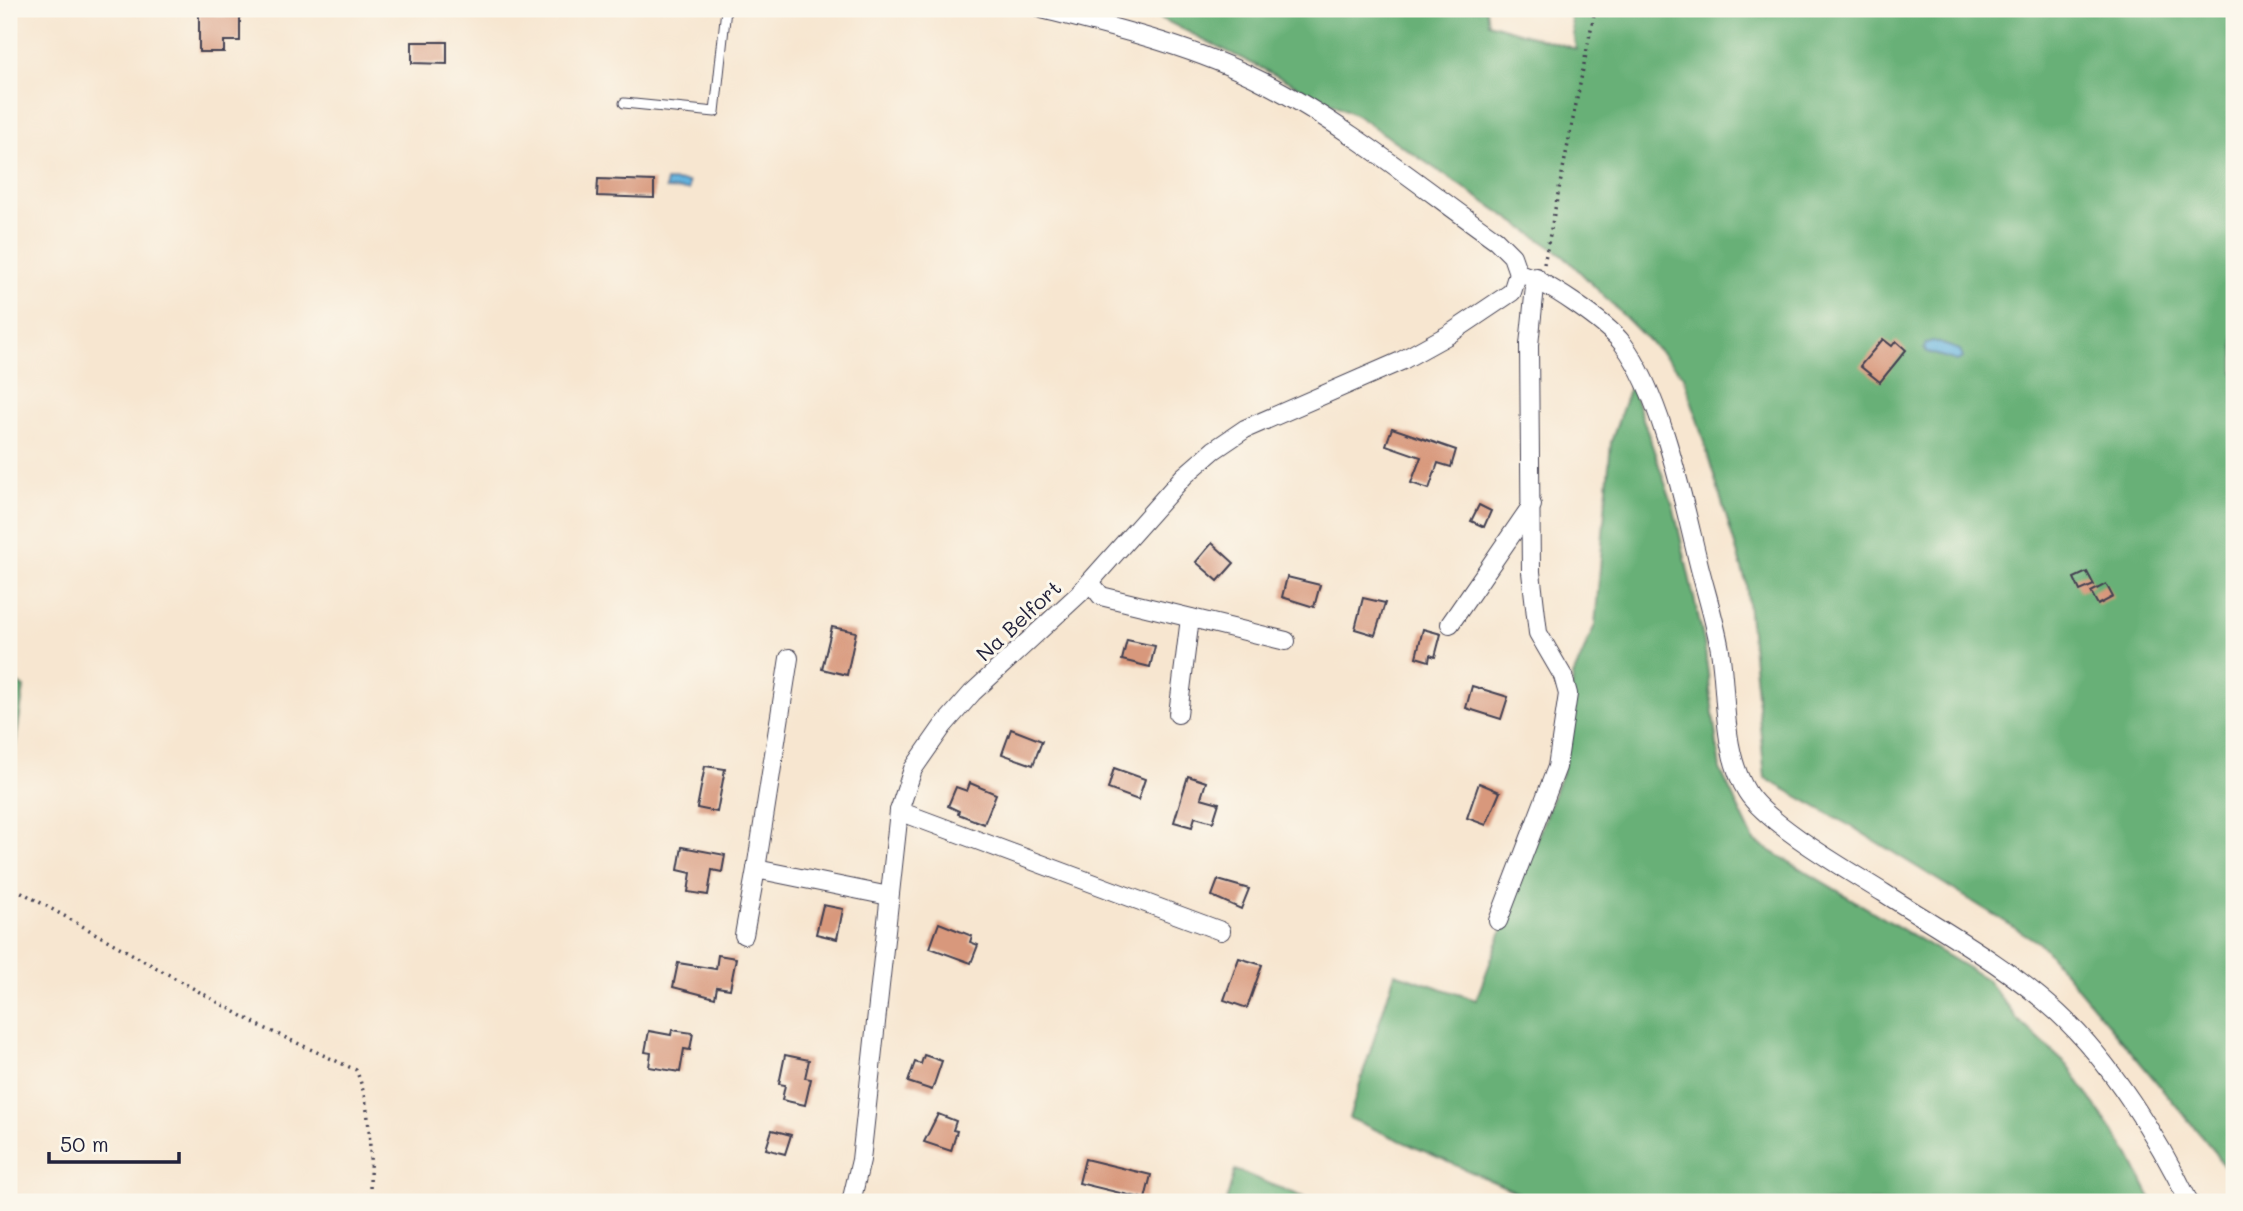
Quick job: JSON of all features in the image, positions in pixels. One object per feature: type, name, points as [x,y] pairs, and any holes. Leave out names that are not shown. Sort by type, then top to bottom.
[{"type":"street","points":[[1042,9],[1164,44],[1231,67],[1293,98],[1496,240],[1527,275],[1581,308],[1622,343],[1642,380],[1681,490],[1719,648],[1734,757],[1748,793],[1776,820],[1819,852],[2012,975],[2060,1014],[2133,1105],[2189,1202]]},
{"type":"street","points":[[1498,921],[1557,767],[1567,694],[1563,676],[1538,633],[1531,572],[1527,275]]},
{"type":"street","name":"Na Belfort","points":[[851,1202],[860,1160],[898,811],[913,769],[943,726],[972,693],[1090,582],[1184,476],[1213,450],[1245,429],[1391,366],[1448,335],[1512,292],[1527,275]]},
{"type":"street","points":[[1450,624],[1532,505]]},
{"type":"street","points":[[1090,582],[1101,596],[1286,641]]},
{"type":"street","points":[[1178,714],[1190,618]]},
{"type":"street","points":[[744,935],[789,658]]},
{"type":"street","points":[[898,811],[1221,931]]},
{"type":"street","points":[[756,869],[889,897]]},
{"type":"lane","points":[[624,103],[715,112],[726,9]]},
{"type":"path","points":[[1527,275],[1543,268],[1595,9]]},
{"type":"path","points":[[9,885],[262,1027],[356,1070],[364,1089],[370,1162],[369,1202]]},
{"type":"green space","points":[[1153,9],[1486,9],[1488,23],[1576,49],[1569,9],[2234,9],[2234,1185],[2216,1153],[2041,944],[1854,828],[1765,778],[1746,582],[1684,376],[1563,255],[1356,115],[1152,14]]},
{"type":"green space","points":[[1631,384],[1674,509],[1704,642],[1720,769],[1754,841],[1986,979],[2018,1020],[2068,1066],[2130,1156],[2153,1202],[1539,1202],[1349,1118],[1395,973],[1476,1000],[1564,767],[1573,676],[1595,625],[1611,442]]},
{"type":"green space","points":[[9,680],[24,687],[10,782],[9,781]]},
{"type":"green space","points":[[1235,1170],[1316,1202],[1226,1202]]},
{"type":"water","points":[[666,181],[689,182],[689,190],[666,189]]},
{"type":"water","points":[[1933,341],[1960,350],[1963,358],[1957,361],[1927,352],[1924,349],[1926,343]]},
{"type":"building","points":[[199,9],[218,9],[217,16],[240,16],[240,41],[224,41],[224,52],[199,52]]},
{"type":"building","points":[[412,42],[447,42],[447,64],[412,63]]},
{"type":"building","points":[[598,179],[654,181],[654,198],[597,196]]},
{"type":"building","points":[[1883,339],[1892,346],[1896,341],[1906,350],[1880,382],[1860,366]]},
{"type":"building","points":[[1392,428],[1456,450],[1451,467],[1438,463],[1429,489],[1411,483],[1421,457],[1386,445]]},
{"type":"building","points":[[1479,505],[1491,511],[1484,527],[1471,521]]},
{"type":"building","points":[[1212,543],[1234,563],[1218,581],[1196,562]]},
{"type":"building","points":[[2087,572],[2094,585],[2080,591],[2074,578]]},
{"type":"building","points":[[1287,577],[1320,585],[1314,607],[1282,597]]},
{"type":"building","points":[[2106,584],[2113,597],[2098,605],[2091,592]]},
{"type":"building","points":[[1363,598],[1385,603],[1375,635],[1355,629]]},
{"type":"building","points":[[832,627],[856,632],[847,675],[822,669]]},
{"type":"building","points":[[1423,629],[1441,634],[1435,657],[1430,655],[1429,661],[1416,657]]},
{"type":"building","points":[[1127,640],[1155,646],[1150,667],[1122,660]]},
{"type":"building","points":[[1472,686],[1508,697],[1501,719],[1466,708]]},
{"type":"building","points":[[1011,729],[1042,741],[1033,765],[1002,754]]},
{"type":"building","points":[[705,766],[725,769],[717,812],[697,808]]},
{"type":"building","points":[[1114,768],[1145,779],[1138,800],[1108,789]]},
{"type":"building","points":[[1188,776],[1206,782],[1201,798],[1219,803],[1213,822],[1195,817],[1192,827],[1174,822]]},
{"type":"building","points":[[970,783],[996,794],[984,824],[958,814],[959,811],[948,806],[956,787],[967,791]]},
{"type":"building","points":[[1479,783],[1500,792],[1486,825],[1467,818]]},
{"type":"building","points":[[682,847],[725,855],[722,872],[712,870],[708,895],[688,892],[691,873],[678,870]]},
{"type":"building","points":[[1218,880],[1249,889],[1241,909],[1212,896]]},
{"type":"building","points":[[823,905],[843,909],[837,939],[816,934]]},
{"type":"building","points":[[939,923],[972,936],[970,942],[978,945],[971,963],[930,948]]},
{"type":"building","points":[[718,955],[736,958],[730,989],[717,987],[715,998],[673,987],[678,963],[716,969]]},
{"type":"building","points":[[1239,958],[1262,965],[1247,1008],[1224,1000]]},
{"type":"building","points":[[672,1030],[693,1033],[690,1050],[684,1049],[680,1072],[649,1067],[651,1053],[645,1052],[649,1031],[671,1035]]},
{"type":"building","points":[[785,1055],[809,1060],[805,1078],[811,1079],[805,1105],[782,1100],[785,1085],[779,1084]]},
{"type":"building","points":[[924,1055],[942,1061],[932,1090],[908,1082],[915,1062],[921,1064]]},
{"type":"building","points":[[938,1114],[956,1121],[953,1130],[957,1131],[951,1151],[924,1142]]},
{"type":"building","points":[[772,1130],[791,1135],[785,1154],[766,1149]]},
{"type":"building","points":[[1085,1159],[1151,1175],[1145,1199],[1079,1183]]}]
